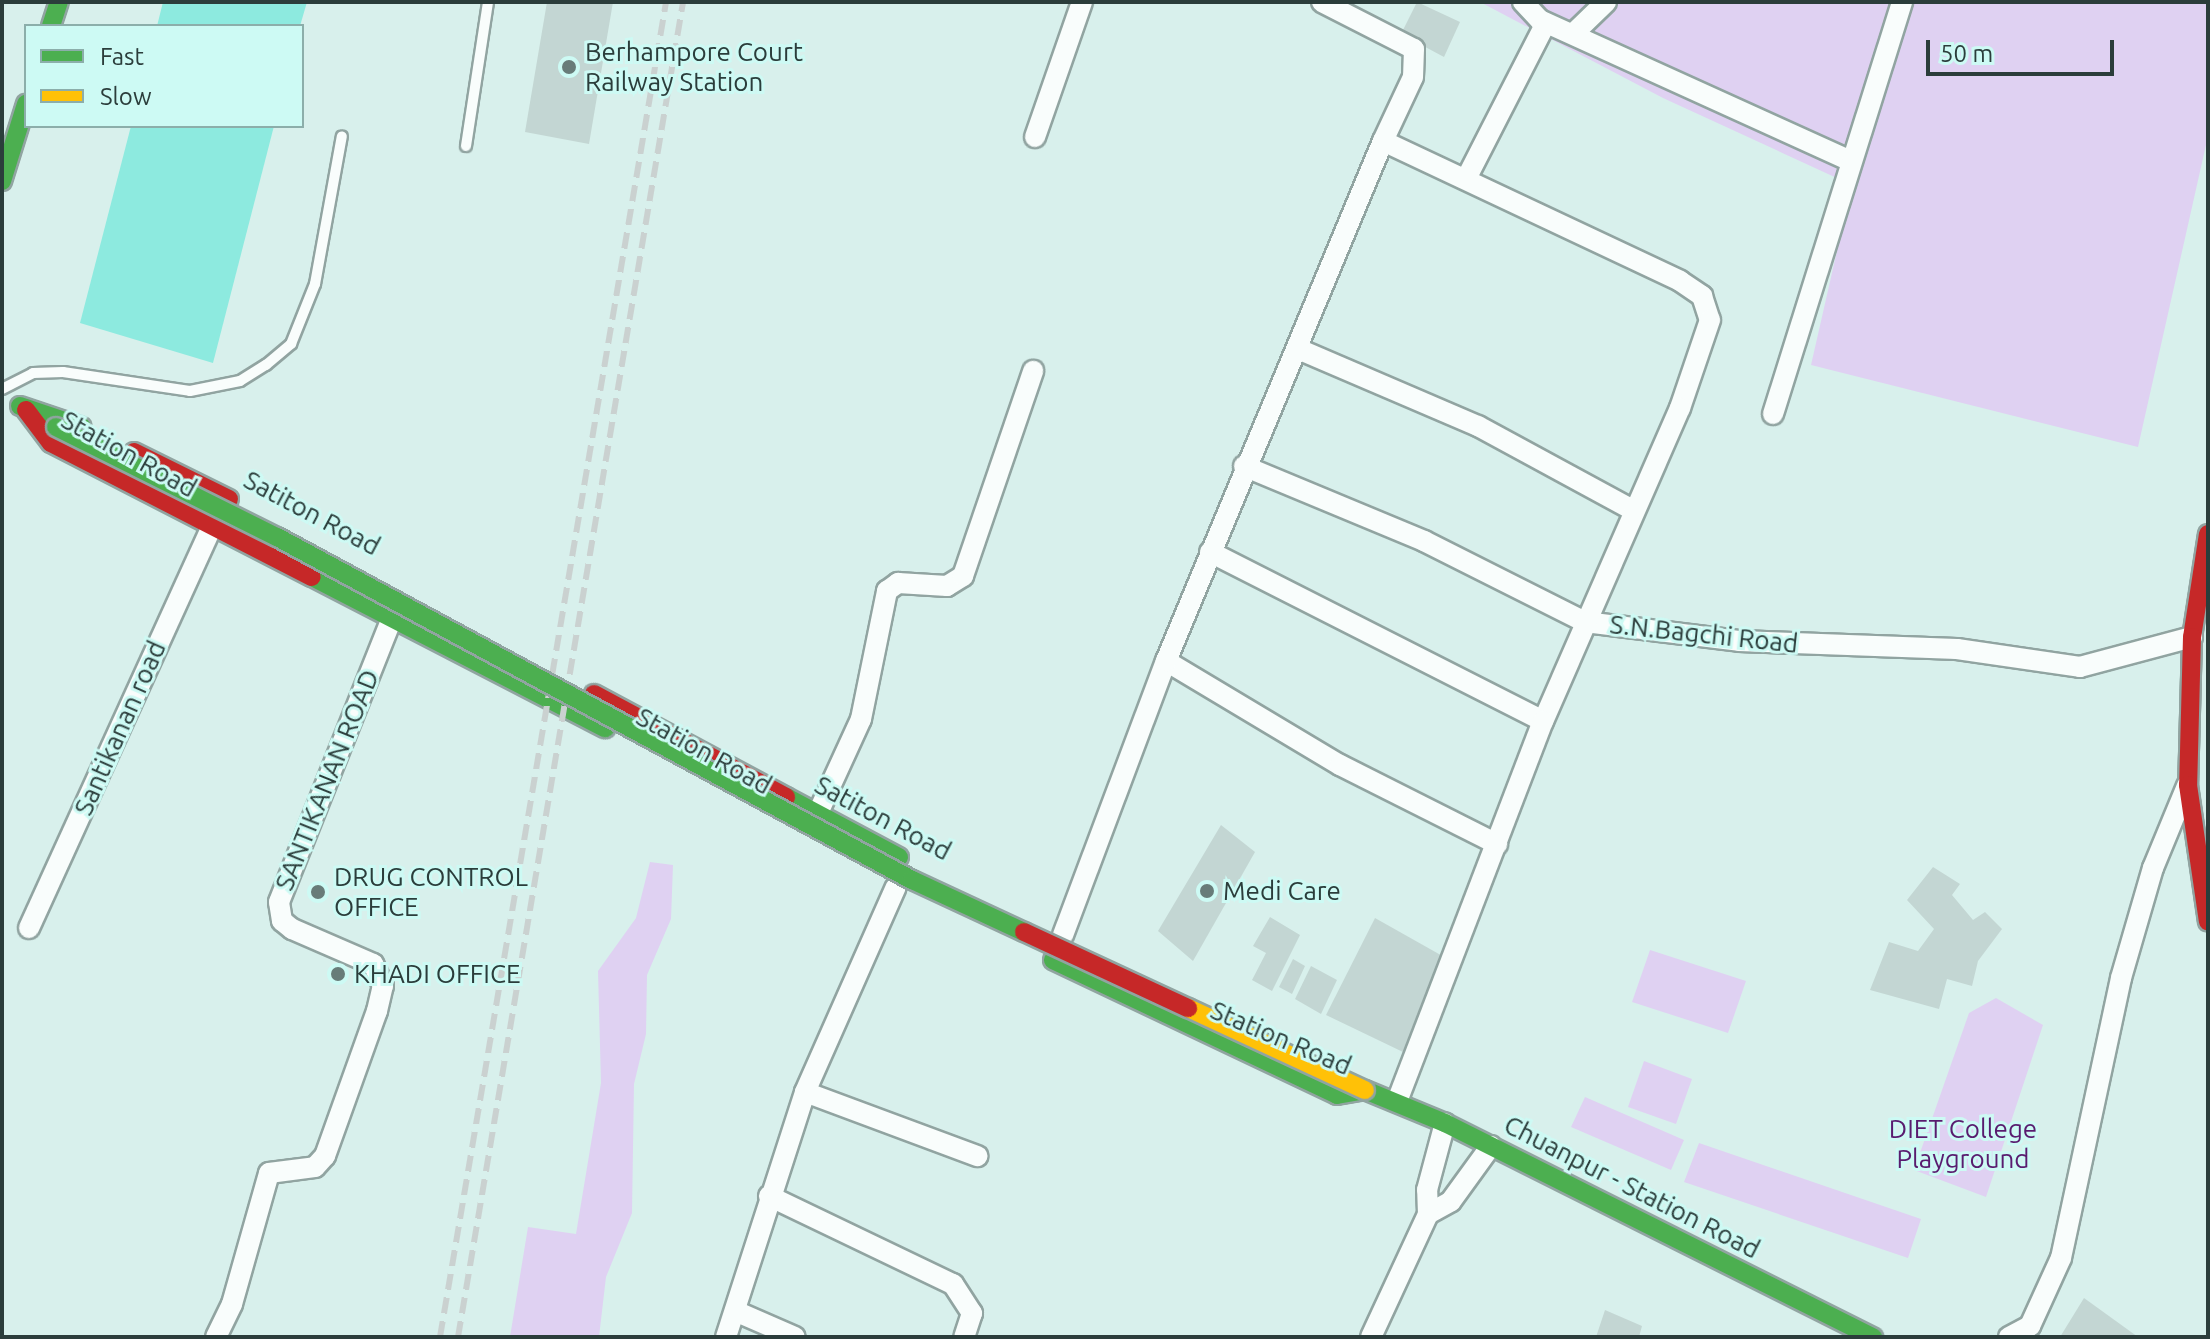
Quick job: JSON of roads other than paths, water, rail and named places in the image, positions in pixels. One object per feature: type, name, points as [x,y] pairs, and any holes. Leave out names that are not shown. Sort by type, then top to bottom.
[{"type":"street","points":[[52,24],[59,2]]},
{"type":"street","points":[[1035,137],[1082,2]]},
{"type":"street","points":[[1063,935],[1166,661],[1244,466],[1298,349],[1383,141],[1413,77],[1414,49],[1322,2]]},
{"type":"street","points":[[1523,2],[1546,23],[1849,160]]},
{"type":"street","points":[[1573,34],[1606,2]]},
{"type":"street","points":[[1773,414],[1849,160],[1902,2]]},
{"type":"street","points":[[1466,179],[1546,23]]},
{"type":"street","points":[[2,181],[24,110]]},
{"type":"street","points":[[1383,141],[1680,281],[1708,306],[1710,320],[1680,408],[1631,509],[1543,721],[1397,1101]]},
{"type":"street","points":[[1298,349],[1478,426],[1631,509]]},
{"type":"street","points":[[818,813],[861,719],[887,591],[898,583],[947,586],[963,576],[1033,371]]},
{"type":"street","name":"Station Road","points":[[2,396],[56,427],[277,537],[912,880],[1365,1090]]},
{"type":"street","name":"Station Road","points":[[23,408],[80,426]]},
{"type":"street","name":"Station Road","points":[[23,408],[51,443],[211,528],[665,756],[896,887],[1337,1095],[1365,1090]]},
{"type":"street","name":"Satiton Road","points":[[80,426],[289,529],[818,813],[1204,1007],[1348,1068],[1365,1090]]},
{"type":"street","name":"S.N.Bagchi Road","points":[[1244,466],[1424,541],[1585,622],[1739,641],[1957,649],[2080,667],[2133,658],[2192,637]]},
{"type":"street","name":"Santikanan road","points":[[29,928],[211,528]]},
{"type":"street","points":[[2208,534],[2192,637],[2188,785],[2200,822],[2208,922]]},
{"type":"street","points":[[1210,552],[1543,721]]},
{"type":"street","name":"SANTIKANAN ROAD","points":[[216,1337],[232,1304],[269,1173],[315,1167],[325,1156],[383,986],[373,964],[292,929],[279,914],[392,618]]},
{"type":"street","points":[[1166,661],[1340,765],[1497,844]]},
{"type":"street","points":[[2009,1337],[2027,1331],[2073,1217],[2121,978],[2153,868],[2188,785]]},
{"type":"street","points":[[726,1337],[805,1092],[896,887]]},
{"type":"street","name":"Chuanpur - Station Road","points":[[1365,1090],[1445,1123],[1873,1337]]},
{"type":"street","points":[[805,1092],[977,1156]]},
{"type":"street","points":[[1371,1337],[1428,1214],[1427,1190],[1445,1123]]},
{"type":"street","points":[[1428,1214],[1451,1201],[1491,1146]]},
{"type":"street","points":[[769,1196],[953,1284],[972,1313],[964,1337]]},
{"type":"street","points":[[735,1311],[795,1337]]},
{"type":"lane","points":[[466,146],[488,2]]},
{"type":"lane","points":[[2,389],[33,373],[63,372],[190,391],[240,381],[266,365],[291,344],[315,284],[342,136]]},
{"type":"water","points":[[163,2],[307,2],[301,24],[158,24]]},
{"type":"water","points":[[130,128],[273,128],[213,363],[80,323]]},
{"type":"railway","points":[[440,1337],[666,2]]},
{"type":"railway","points":[[458,1337],[683,2]]},
{"type":"place","name":"Berhampore Court Railway Station","points":[[569,67]]},
{"type":"place","name":"Medi Care","points":[[1207,891]]},
{"type":"place","name":"DRUG CONTROL OFFICE","points":[[318,892]]},
{"type":"place","name":"KHADI OFFICE","points":[[338,974]]},
{"type":"park label","name":"DIET College Playground","points":[[1963,1144]]}]
